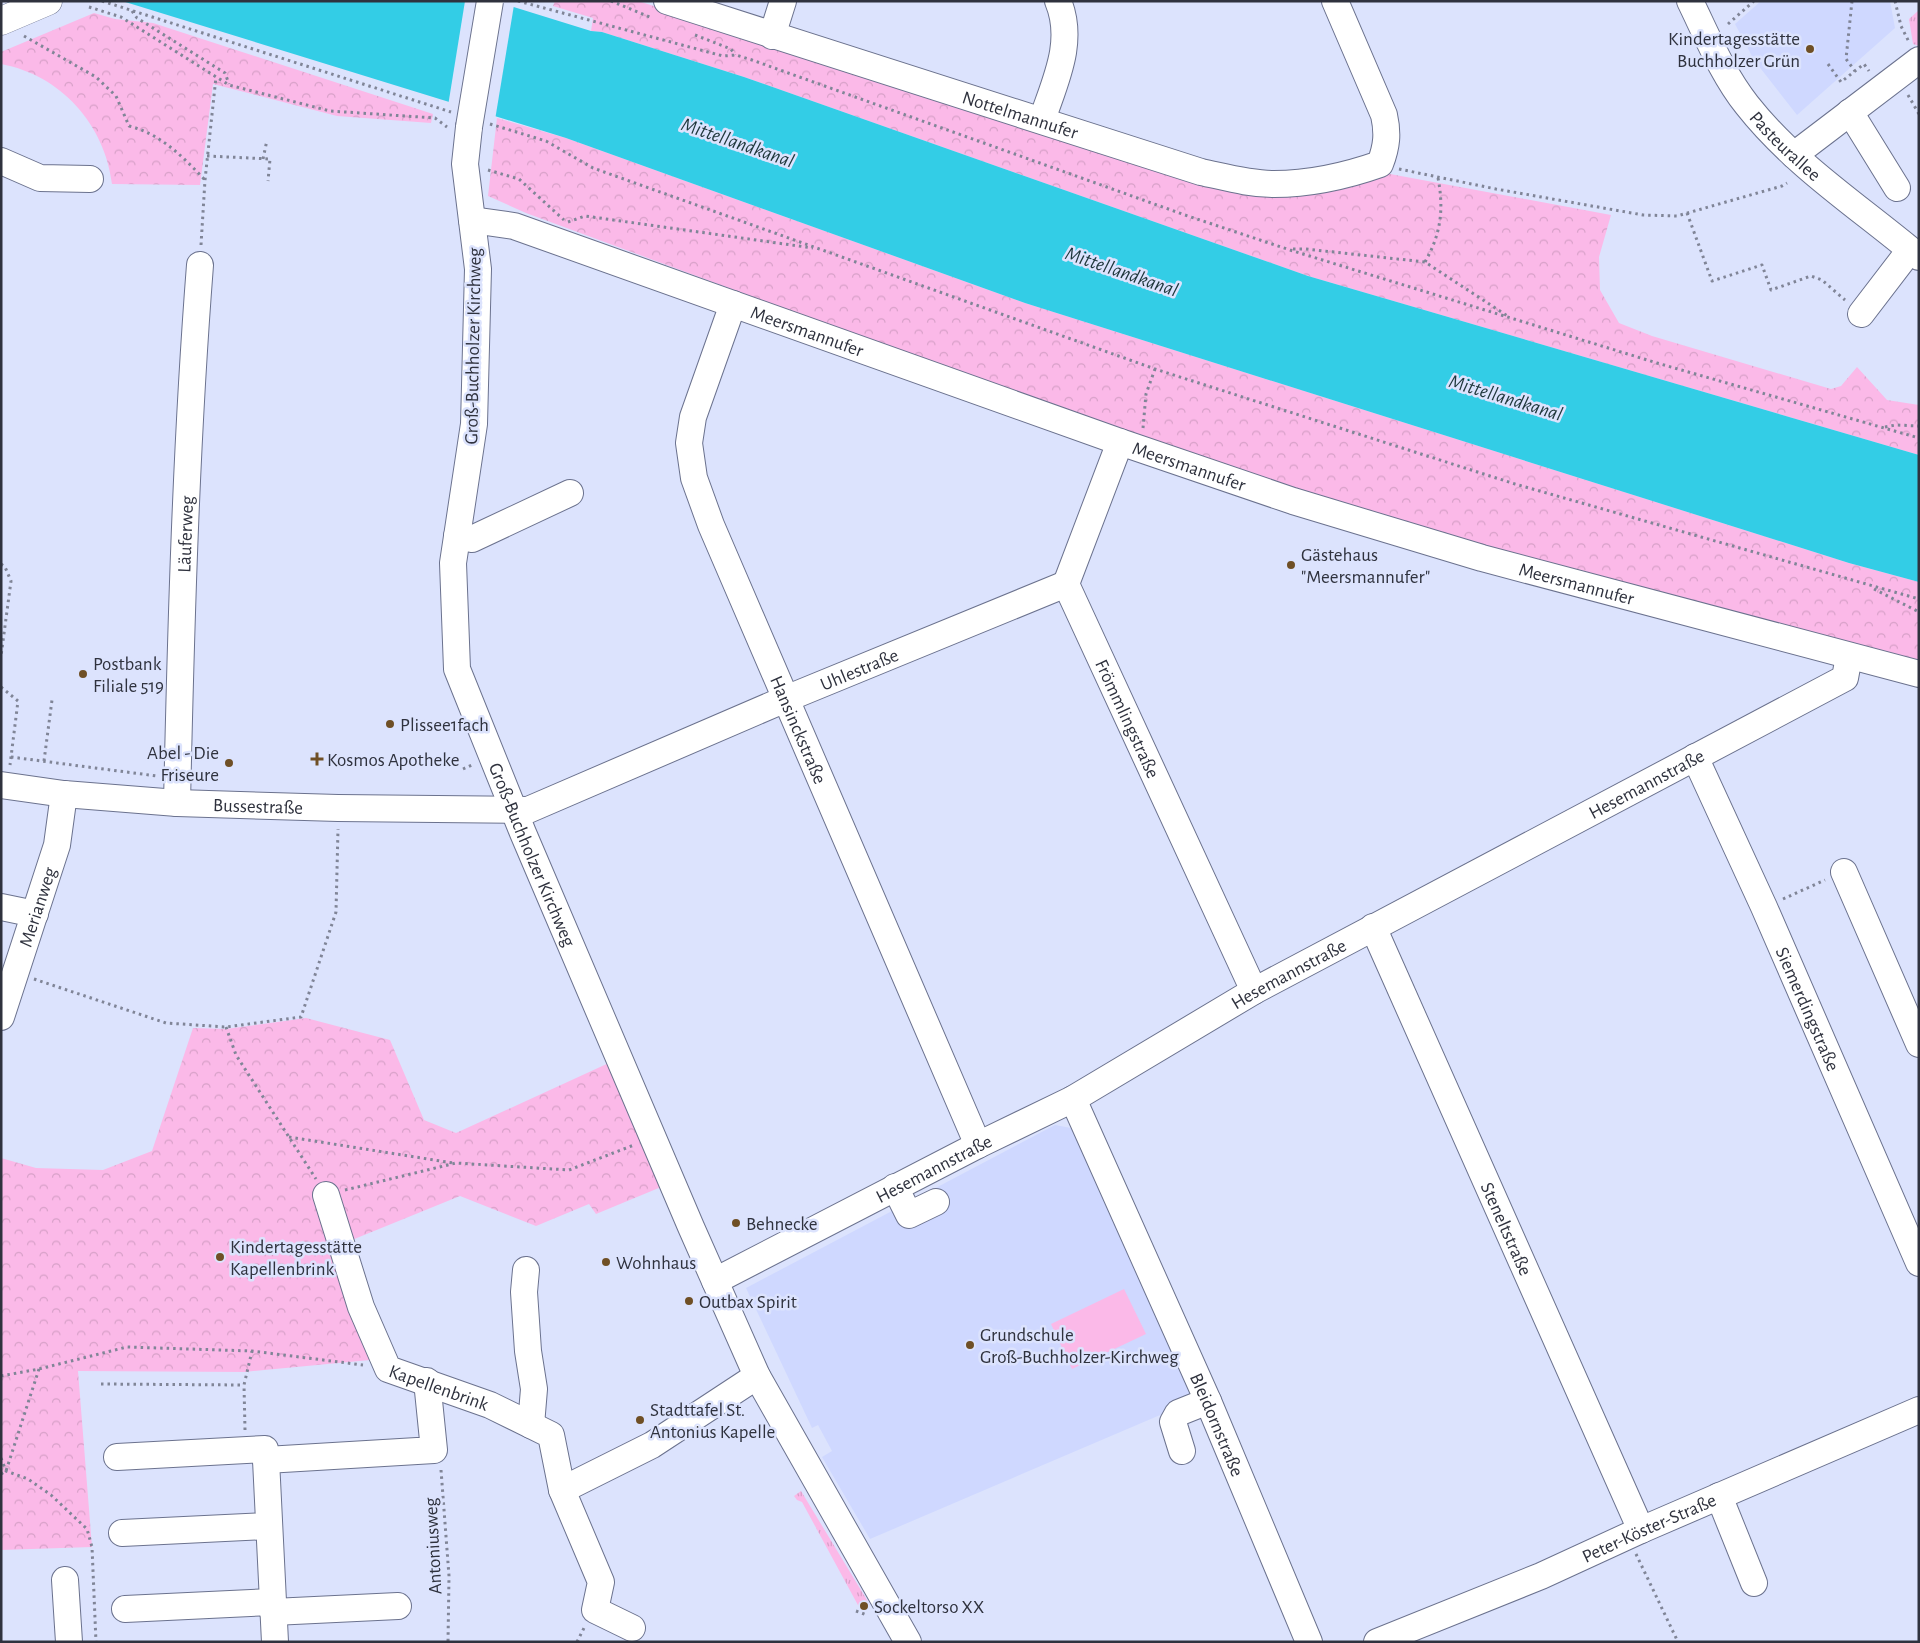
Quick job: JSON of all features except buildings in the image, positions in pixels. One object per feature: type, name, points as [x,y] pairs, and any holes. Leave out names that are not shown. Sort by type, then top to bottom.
[{"type":"main road","points":[[1,21],[48,1]]},
{"type":"street","name":"Groß-Buchholzer Kirchweg","points":[[490,1],[465,124],[466,164],[478,269],[474,424],[453,563],[457,669],[514,810],[653,1138],[757,1376],[908,1642]]},
{"type":"street","name":"Nottelmannufer","points":[[667,1],[1201,172],[1245,182],[1274,184],[1344,176],[1380,164]]},
{"type":"street","points":[[772,36],[783,1]]},
{"type":"street","points":[[1042,120],[1064,52],[1066,33],[1058,1]]},
{"type":"street","points":[[1335,1],[1384,115],[1388,133],[1386,149],[1380,164]]},
{"type":"street","name":"Pasteurallee","points":[[1690,1],[1714,52],[1746,105],[1794,155],[1914,254]]},
{"type":"street","points":[[1794,155],[1882,88],[1917,65]]},
{"type":"street","points":[[1850,112],[1897,188]]},
{"type":"street","points":[[1,162],[40,178],[90,178]]},
{"type":"street","name":"Meersmannufer","points":[[472,220],[514,226],[732,304],[1127,433],[1294,501],[1473,555],[1919,674]]},
{"type":"street","points":[[1861,314],[1914,254]]},
{"type":"street","name":"Läuferweg","points":[[177,791],[183,533],[189,407],[200,265]]},
{"type":"street","name":"Hansinckstraße","points":[[732,304],[693,417],[689,443],[694,478],[711,525],[788,698],[978,1145]]},
{"type":"street","points":[[1066,584],[1127,433]]},
{"type":"street","points":[[457,536],[472,540],[570,493]]},
{"type":"street","name":"Uhlestraße","points":[[514,810],[528,810],[788,698],[1066,584]]},
{"type":"street","name":"Frömmlingstraße","points":[[1066,584],[1254,990]]},
{"type":"street","name":"Hesemannstraße","points":[[715,1281],[1073,1098],[1254,990],[1845,678],[1849,656]]},
{"type":"street","name":"Siemerdingstraße","points":[[1694,757],[1764,908],[1919,1263]]},
{"type":"street","name":"Bussestraße","points":[[4,786],[64,794],[177,791],[338,808],[514,810]]},
{"type":"street","name":"Merianweg","points":[[1,1017],[57,845],[64,794]]},
{"type":"street","points":[[1844,872],[1919,1044]]},
{"type":"street","points":[[1,906],[35,914]]},
{"type":"street","name":"Steneltstraße","points":[[1373,928],[1634,1533]]},
{"type":"street","name":"Bleidornstraße","points":[[1073,1098],[1208,1401],[1309,1642]]},
{"type":"street","points":[[895,1188],[903,1218],[936,1202]]},
{"type":"street","name":"Kapellenbrink","points":[[326,1195],[361,1307],[388,1369],[427,1381],[490,1405],[552,1435],[562,1490],[601,1582],[595,1610],[632,1628]]},
{"type":"street","points":[[526,1270],[524,1292],[528,1351],[534,1389],[531,1425]]},
{"type":"street","points":[[562,1490],[652,1445],[757,1376]]},
{"type":"street","points":[[117,1457],[434,1450],[427,1381]]},
{"type":"street","points":[[1182,1451],[1173,1422],[1178,1413],[1208,1401]]},
{"type":"street","name":"Peter-Köster-Straße","points":[[1377,1642],[1541,1576],[1634,1533],[1919,1410]]},
{"type":"street","points":[[256,1455],[268,1526],[274,1642]]},
{"type":"street","points":[[1719,1496],[1754,1583]]},
{"type":"street","points":[[122,1533],[268,1526]]},
{"type":"street","points":[[64,1580],[68,1642]]},
{"type":"street","points":[[124,1609],[398,1606]]},
{"type":"path","points":[[102,1],[465,124]]},
{"type":"path","points":[[518,1],[723,56],[736,55],[1186,215],[1290,250],[1510,318],[1919,438]]},
{"type":"path","points":[[1728,24],[1754,1]]},
{"type":"path","points":[[1852,1],[1846,59],[1855,71]]},
{"type":"path","points":[[1895,1],[1901,26],[1917,65]]},
{"type":"path","points":[[89,7],[122,17],[229,85],[330,111],[435,118],[546,141],[593,168],[1155,369],[1515,484],[1696,534],[1871,587],[1919,599]]},
{"type":"path","points":[[131,10],[137,18],[225,73],[229,85]]},
{"type":"path","points":[[24,36],[96,77],[116,96],[129,126],[144,130],[167,144],[205,180]]},
{"type":"path","points":[[1828,64],[1841,82],[1864,64],[1882,88]]},
{"type":"path","points":[[200,265],[205,180],[216,77]]},
{"type":"path","points":[[263,159],[267,140]]},
{"type":"path","points":[[208,156],[270,159],[268,181]]},
{"type":"path","points":[[1380,164],[1438,178],[1644,215],[1677,216],[1782,186],[1786,183]]},
{"type":"path","points":[[482,168],[519,178],[567,222],[576,226]]},
{"type":"path","points":[[1425,262],[1438,235],[1441,217],[1442,200],[1438,178]]},
{"type":"path","points":[[1687,213],[1712,281],[1762,265],[1771,290],[1811,276],[1818,277],[1861,314]]},
{"type":"path","points":[[567,222],[585,216],[821,249]]},
{"type":"path","points":[[1290,250],[1306,249],[1425,262],[1510,318]]},
{"type":"path","points":[[1143,428],[1146,394],[1155,369]]},
{"type":"path","points":[[1885,428],[1896,424],[1919,426]]},
{"type":"path","points":[[1127,433],[1143,428],[1152,431]]},
{"type":"path","points":[[1,564],[5,567],[11,581],[1,656]]},
{"type":"path","points":[[1871,587],[1919,612]]},
{"type":"path","points":[[1,687],[18,701],[11,757],[4,786]]},
{"type":"path","points":[[44,761],[52,700]]},
{"type":"path","points":[[11,757],[44,761],[177,791]]},
{"type":"path","points":[[16,974],[166,1023],[226,1027],[301,1017],[336,912],[338,808]]},
{"type":"path","points":[[1764,908],[1844,872]]},
{"type":"path","points":[[226,1027],[236,1055],[326,1195],[456,1163]]},
{"type":"path","points":[[288,1137],[456,1163],[568,1170],[653,1138]]},
{"type":"path","points":[[1,1376],[39,1369],[127,1347],[252,1351],[388,1369]]},
{"type":"path","points":[[252,1351],[244,1385],[256,1455]]},
{"type":"path","points":[[1,1474],[6,1471],[39,1369]]},
{"type":"path","points":[[101,1384],[244,1385]]},
{"type":"path","name":"Antoniusweg","points":[[434,1450],[440,1460],[449,1576],[448,1642]]},
{"type":"path","points":[[1,1458],[6,1471]]},
{"type":"path","points":[[6,1471],[28,1478],[51,1495],[87,1529],[92,1547],[96,1642]]},
{"type":"path","points":[[1634,1533],[1678,1642]]},
{"type":"shaded area","name":"Kindertagesstätte Buchholzer Grün","points":[[1761,1],[1890,1],[1895,28],[1797,115],[1754,60],[1735,24]]},
{"type":"shaded area","name":"Grundschule Groß-Buchholzer-Kirchweg","points":[[1055,1125],[1071,1128],[1193,1401],[870,1539],[822,1457],[832,1451],[818,1425],[812,1428],[746,1288]]},
{"type":"green space","points":[[555,1],[638,1],[1198,179],[1390,174],[1611,215],[1599,257],[1600,290],[1619,323],[1652,336],[1831,389],[1841,386],[1857,367],[1887,400],[1919,405],[1919,455],[1308,276],[744,77],[602,32],[591,31],[593,18],[553,6]]},
{"type":"green space","points":[[1919,10],[1919,46],[1913,44],[1909,19]]},
{"type":"green space","points":[[94,13],[115,19],[153,23],[433,114],[431,123],[337,116],[213,84],[200,185],[112,184],[108,162],[100,142],[90,123],[76,106],[61,91],[43,79],[23,70],[1,64],[1,52]]},
{"type":"green space","points":[[497,118],[566,138],[1025,303],[1849,563],[1919,582],[1919,666],[1463,543],[1070,414],[526,213],[488,196]]},
{"type":"green space","points":[[306,1018],[390,1040],[424,1120],[456,1133],[611,1062],[666,1185],[596,1214],[589,1204],[536,1226],[460,1196],[347,1242],[391,1358],[244,1372],[78,1371],[92,1547],[1,1550],[1,1158],[36,1168],[103,1170],[152,1151],[193,1028],[226,1029]]},
{"type":"green space","points":[[1124,1289],[1146,1334],[1072,1369],[1051,1324]]},
{"type":"green space","points":[[801,1491],[870,1605],[859,1607],[802,1502],[794,1496]]},
{"type":"water","name":"Mittellandkanal","points":[[122,1],[494,1],[591,31],[602,32],[744,77],[1308,276],[1919,455],[1919,582],[1849,563],[1025,303],[566,138]]},
{"type":"pier","points":[[465,1],[502,1],[514,5],[495,120],[448,106]]},
{"type":"place","name":"Kindertagesstätte Buchholzer Grün","points":[[1810,49]]},
{"type":"place","name":"Gästehaus \"Meersmannufer\"","points":[[1291,565]]},
{"type":"place","name":"Postbank Filiale 519","points":[[83,674]]},
{"type":"place","name":"Plissee1fach","points":[[390,724]]},
{"type":"place","name":"Kosmos Apotheke","points":[[317,759]]},
{"type":"place","name":"Abel - Die Friseure","points":[[229,763]]},
{"type":"place","name":"Behnecke","points":[[736,1223]]},
{"type":"place","name":"Kindertagesstätte Kapellenbrink","points":[[220,1257]]},
{"type":"place","name":"Wohnhaus","points":[[606,1262]]},
{"type":"place","name":"Outbax Spirit","points":[[689,1301]]},
{"type":"place","name":"Grundschule Groß-Buchholzer-Kirchweg","points":[[970,1345]]},
{"type":"place","name":"Stadttafel St. Antonius Kapelle","points":[[640,1420]]},
{"type":"place","name":"Sockeltorso XX","points":[[864,1606]]}]
